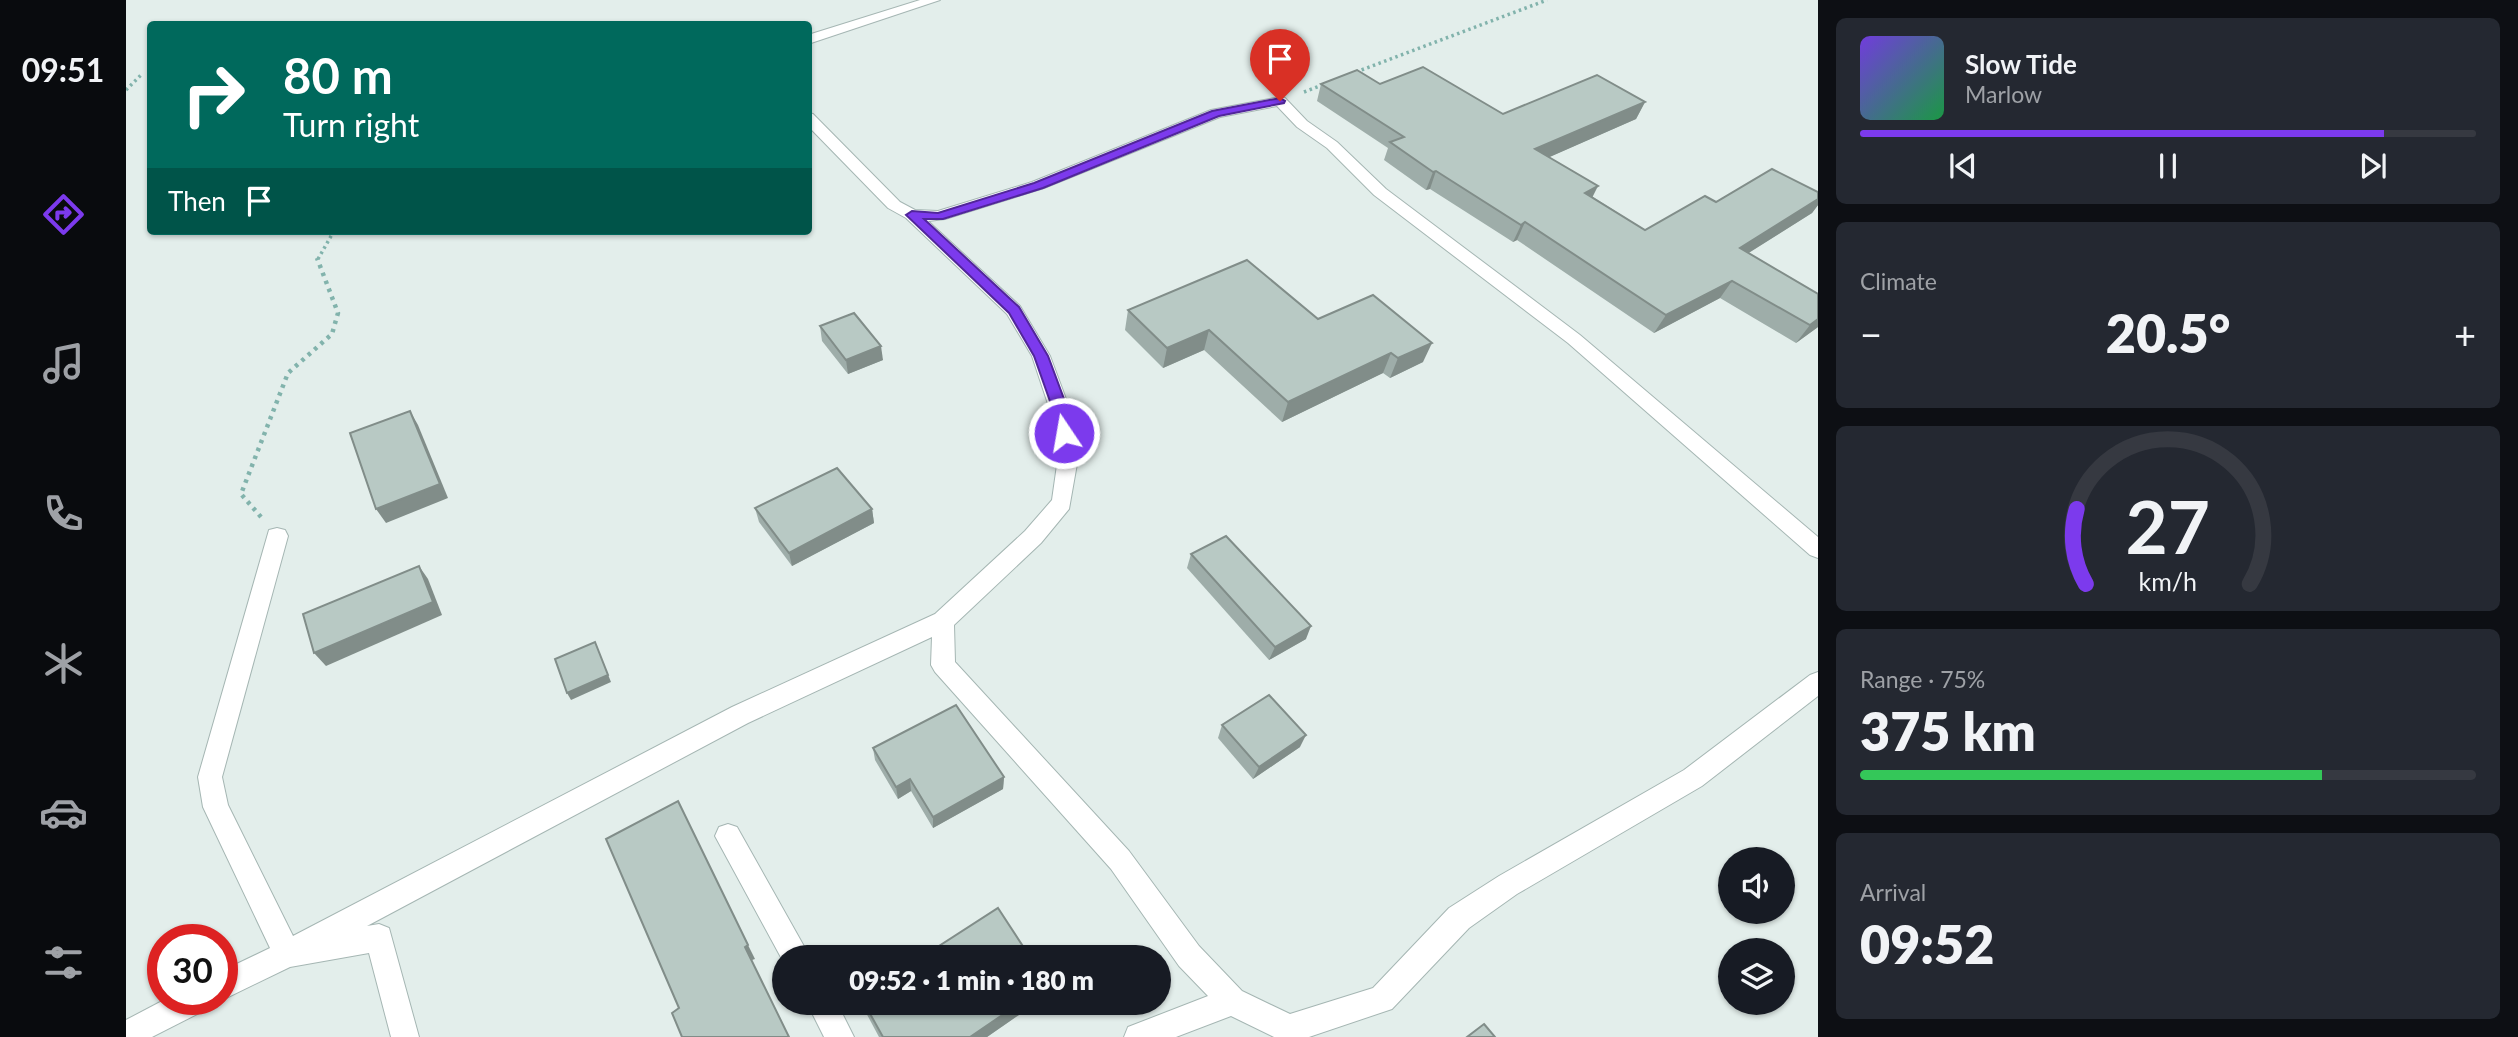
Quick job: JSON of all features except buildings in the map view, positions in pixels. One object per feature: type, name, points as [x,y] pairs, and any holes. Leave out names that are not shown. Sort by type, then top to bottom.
[{"type":"street","points":[[812,39],[933,0]]},
{"type":"street","points":[[912,215],[939,216],[1038,185],[1216,113],[1280,101],[1302,124],[1332,145],[1380,192],[1574,339],[1818,549]]},
{"type":"street","points":[[238,978],[740,715],[943,621],[1032,537],[1062,503],[1068,458],[1059,407],[1045,369],[1014,310],[912,215],[894,205],[812,121]]},
{"type":"street","points":[[276,536],[210,777],[216,807],[287,954]]},
{"type":"street","points":[[943,621],[943,665],[1120,860],[1189,956],[1232,1001],[1289,1029],[1382,999],[1459,918],[1508,885],[1693,778],[1818,682]]},
{"type":"street","points":[[727,836],[789,945]]},
{"type":"street","points":[[287,954],[379,938],[405,1037]]},
{"type":"street","points":[[1138,1037],[1232,1001]]},
{"type":"street","points":[[126,1035],[165,1015]]},
{"type":"street","points":[[828,1015],[840,1037]]},
{"type":"path","points":[[1356,72],[1547,0]]},
{"type":"path","points":[[126,90],[142,74]]},
{"type":"path","points":[[1280,101],[1331,82]]},
{"type":"path","points":[[276,536],[241,494],[288,373],[332,334],[338,313],[317,258],[331,235]]},
{"type":"route","points":[[1064,433],[1059,407],[1041,356],[1014,310],[912,215],[939,216],[1038,185],[1216,113],[1280,101]]}]
